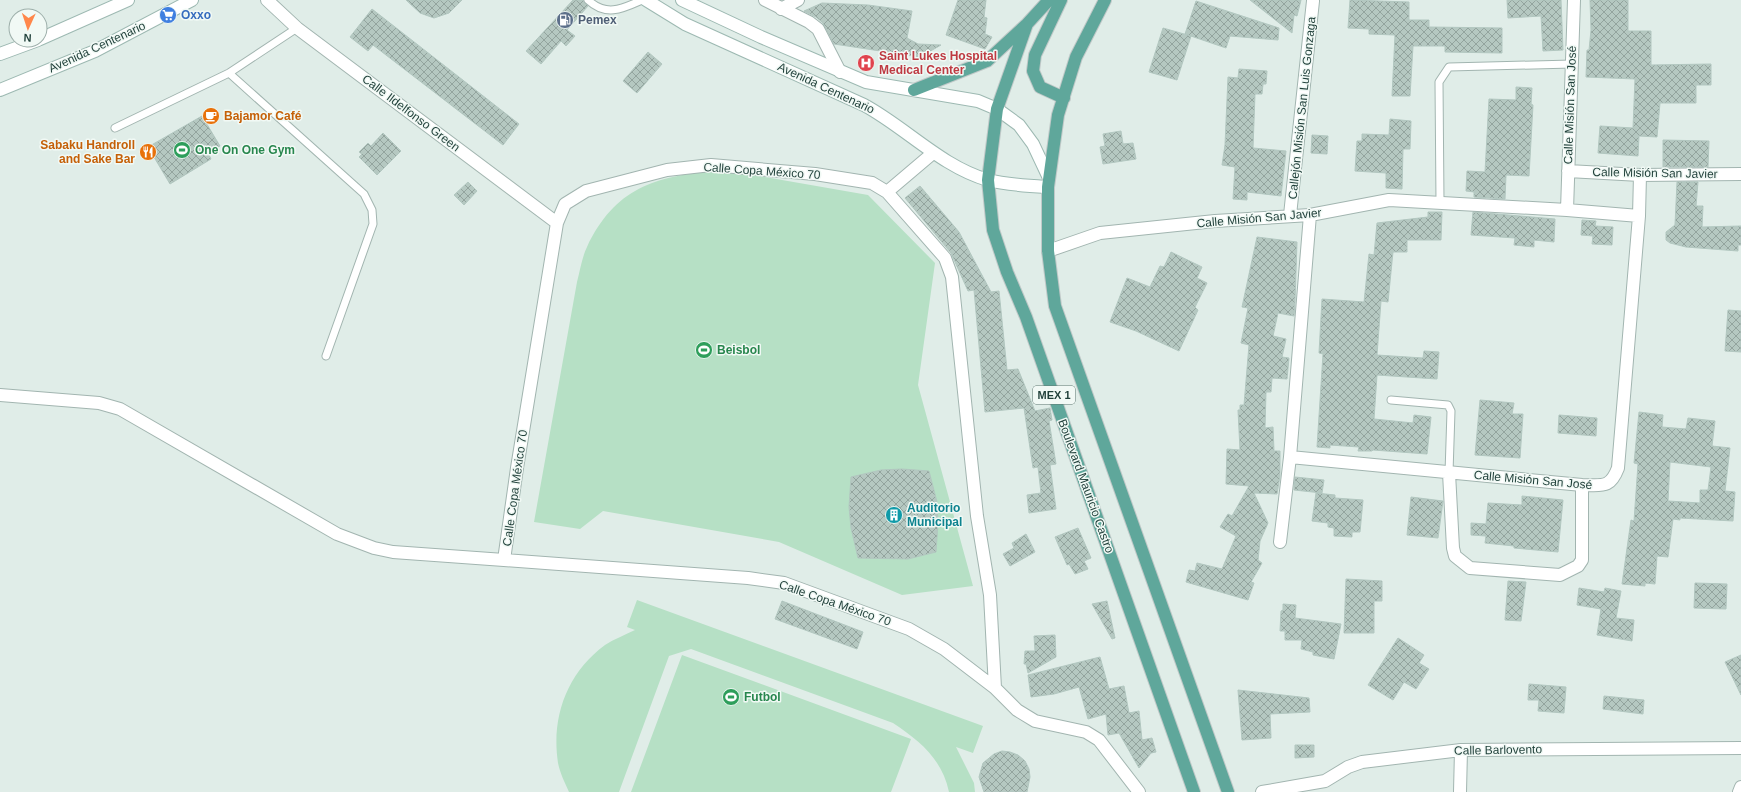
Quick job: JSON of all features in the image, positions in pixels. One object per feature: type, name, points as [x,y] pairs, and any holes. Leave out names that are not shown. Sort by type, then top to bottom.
[{"type":"main road","name":"Boulevard Mauricio Castro","points":[[1049,0],[1027,24],[997,109],[988,180],[993,230],[1007,272],[1026,317],[1194,792]]},
{"type":"main road","points":[[1061,0],[1035,55],[1033,71],[1040,87],[1064,98]]},
{"type":"main road","name":"MEX 1","points":[[1105,0],[1076,57],[1058,115],[1049,182],[1048,251],[1055,306],[1228,792]]},
{"type":"main road","points":[[914,90],[987,61],[1027,24]]},
{"type":"street","points":[[48,36],[128,0]]},
{"type":"street","name":"Avenida Centenario","points":[[0,90],[95,51],[192,0]]},
{"type":"street","name":"Calle Ildelfonso Green","points":[[267,0],[297,28],[557,223]]},
{"type":"street","name":"Avenida Centenario","points":[[646,0],[685,24],[876,111],[933,153],[988,180],[1049,182],[1033,144],[1019,125],[997,109],[978,101],[866,82],[840,72],[682,0]]},
{"type":"street","points":[[766,0],[809,22],[818,29],[840,72]]},
{"type":"street","points":[[781,9],[798,0]]},
{"type":"street","name":"Callejón Misión San Luis Gonzaga","points":[[1290,215],[1313,0]]},
{"type":"street","name":"Calle Misión San José","points":[[1567,210],[1574,0]]},
{"type":"street","points":[[0,54],[17,48]]},
{"type":"street","points":[[933,153],[887,192],[945,258],[952,277],[977,516],[990,595],[995,688]]},
{"type":"street","name":"Calle Copa México 70","points":[[887,192],[872,183],[822,175],[711,165],[667,170],[586,191],[565,204],[557,223],[517,468],[504,560],[748,578],[784,583],[909,629],[944,649],[995,688],[1017,710],[1035,721],[1086,732],[1099,740],[1139,792]]},
{"type":"street","name":"Calle Misión San Javier","points":[[1568,171],[1640,175],[1741,174]]},
{"type":"street","name":"Calle Misión San José","points":[[1290,457],[1582,485],[1607,485],[1614,480],[1618,468],[1640,216],[1640,175]]},
{"type":"street","name":"Calle Misión San Javier","points":[[1048,251],[1100,233],[1290,215],[1310,215],[1389,200],[1567,210],[1640,216]]},
{"type":"street","points":[[1280,542],[1290,457],[1310,215]]},
{"type":"street","points":[[0,395],[99,403],[120,409],[337,534],[374,548],[393,552],[504,560]]},
{"type":"street","points":[[1449,473],[1453,548],[1455,556],[1470,568],[1560,575],[1578,566],[1582,560],[1582,485]]},
{"type":"street","name":"Calle Barlovento","points":[[1262,792],[1325,787],[1348,767],[1362,762],[1461,750],[1741,748]]},
{"type":"street","points":[[1460,792],[1461,750]]},
{"type":"street","points":[[1739,792],[1741,787]]},
{"type":"lane","points":[[588,0],[596,7],[604,10],[623,9],[642,0]]},
{"type":"lane","points":[[115,128],[229,73],[297,28]]},
{"type":"lane","points":[[1440,202],[1439,82],[1449,67],[1572,64]]},
{"type":"lane","points":[[229,73],[364,194],[372,210],[373,224],[326,356]]},
{"type":"lane","points":[[1391,400],[1448,405],[1451,411],[1449,473]]},
{"type":"green space","points":[[716,171],[748,174],[868,195],[935,263],[918,385],[973,586],[902,595],[779,542],[603,511],[580,529],[534,522],[577,282],[582,260],[587,247],[598,227],[610,211],[624,198],[639,189],[674,177]]},
{"type":"green space","points":[[637,600],[983,726],[973,753],[956,747],[974,783],[975,792],[949,792],[946,780],[935,760],[921,744],[893,723],[691,649],[669,656],[619,792],[569,792],[559,767],[556,746],[557,729],[565,697],[581,669],[592,656],[608,643],[635,630],[627,627]]},
{"type":"green space","name":"Futbol","points":[[682,655],[911,739],[891,792],[631,792]]},
{"type":"building","points":[[406,0],[462,0],[449,13],[434,18],[420,13]]},
{"type":"building","points":[[573,0],[583,0],[588,6],[567,30],[575,36],[566,46],[561,41],[541,64],[526,51]]},
{"type":"building","points":[[958,0],[986,0],[984,17],[987,18],[985,34],[992,37],[985,49],[946,35]]},
{"type":"building","points":[[1250,0],[1301,0],[1297,16],[1294,15],[1292,33]]},
{"type":"building","points":[[1350,0],[1409,2],[1409,20],[1429,20],[1429,27],[1502,28],[1502,53],[1445,52],[1445,46],[1413,46],[1410,96],[1392,96],[1395,35],[1369,34],[1369,29],[1348,28]]},
{"type":"building","points":[[1507,0],[1561,0],[1563,50],[1543,51],[1541,16],[1508,18]]},
{"type":"building","points":[[1590,0],[1628,0],[1628,31],[1651,31],[1651,65],[1711,64],[1711,85],[1696,85],[1696,103],[1660,103],[1657,137],[1639,136],[1638,156],[1598,153],[1600,126],[1633,128],[1635,79],[1586,77],[1587,50],[1589,50],[1591,30]]},
{"type":"building","points":[[1196,1],[1279,28],[1278,40],[1230,36],[1226,48],[1185,34]]},
{"type":"building","points":[[822,3],[868,5],[912,11],[907,38],[918,44],[941,45],[920,57],[834,44],[823,23],[816,17],[804,11]]},
{"type":"building","points":[[372,9],[519,124],[503,145],[373,45],[368,51],[350,37]]},
{"type":"building","points":[[1163,28],[1191,36],[1177,80],[1149,72]]},
{"type":"building","points":[[648,52],[662,64],[637,93],[623,81]]},
{"type":"building","points":[[1239,69],[1267,71],[1266,84],[1263,84],[1262,94],[1255,94],[1253,148],[1286,151],[1281,196],[1247,192],[1247,200],[1233,199],[1235,167],[1222,165],[1225,145],[1228,77],[1238,78]]},
{"type":"building","points":[[1516,87],[1532,88],[1531,104],[1533,105],[1529,176],[1506,175],[1505,199],[1474,197],[1474,192],[1466,191],[1467,171],[1485,172],[1489,99],[1516,100]]},
{"type":"building","name":"One On One Gym","points":[[202,116],[220,146],[208,153],[211,159],[170,184],[148,147]]},
{"type":"building","points":[[1390,119],[1411,121],[1410,149],[1403,149],[1402,189],[1386,188],[1386,173],[1355,171],[1357,141],[1362,141],[1362,134],[1389,135]]},
{"type":"building","points":[[1121,131],[1123,144],[1133,143],[1136,159],[1103,164],[1100,147],[1105,146],[1103,134]]},
{"type":"building","points":[[383,133],[401,151],[377,175],[359,157],[362,154],[359,152],[368,143],[371,146]]},
{"type":"building","points":[[1312,135],[1328,136],[1327,154],[1311,153]]},
{"type":"building","points":[[1663,140],[1709,141],[1708,167],[1663,167]]},
{"type":"building","points":[[468,182],[477,191],[464,205],[454,195]]},
{"type":"building","points":[[1677,182],[1698,182],[1696,206],[1703,206],[1702,227],[1741,226],[1741,245],[1738,245],[1738,251],[1686,247],[1670,243],[1666,240],[1666,232],[1675,225]]},
{"type":"building","points":[[920,186],[959,232],[991,292],[999,291],[1007,370],[1018,369],[1035,411],[1050,408],[1052,420],[1049,421],[1056,464],[1050,465],[1056,509],[1029,513],[1027,495],[1041,493],[1038,467],[1033,468],[1024,408],[985,412],[974,290],[968,291],[951,253],[905,198]]},
{"type":"building","points":[[1428,212],[1442,212],[1441,240],[1407,240],[1407,252],[1393,252],[1388,302],[1381,301],[1377,355],[1423,358],[1424,351],[1439,352],[1437,379],[1377,375],[1374,419],[1413,423],[1414,415],[1431,417],[1427,454],[1373,450],[1358,451],[1359,447],[1330,445],[1330,448],[1317,447],[1323,354],[1319,353],[1322,299],[1364,302],[1369,254],[1374,255],[1377,223],[1428,217]]},
{"type":"building","points":[[1473,212],[1555,219],[1554,242],[1534,240],[1534,247],[1514,245],[1515,238],[1471,235]]},
{"type":"building","points":[[1582,220],[1596,221],[1595,226],[1613,227],[1612,245],[1592,244],[1593,236],[1581,235]]},
{"type":"building","points":[[1257,237],[1297,242],[1294,316],[1278,313],[1273,336],[1286,339],[1282,357],[1289,358],[1287,379],[1272,378],[1271,392],[1266,392],[1265,428],[1273,427],[1274,451],[1280,451],[1280,476],[1277,494],[1254,493],[1268,523],[1260,541],[1258,560],[1262,563],[1251,582],[1254,583],[1248,600],[1186,582],[1189,570],[1195,571],[1197,563],[1222,569],[1236,536],[1220,527],[1228,514],[1232,516],[1249,486],[1226,484],[1227,449],[1240,450],[1238,410],[1240,410],[1240,405],[1244,405],[1249,345],[1241,343],[1248,308],[1242,307]]},
{"type":"building","points":[[1171,252],[1202,267],[1197,278],[1207,283],[1195,307],[1198,310],[1179,351],[1136,331],[1110,322],[1127,278],[1150,287],[1160,266],[1164,267]]},
{"type":"building","points":[[1728,310],[1741,311],[1741,352],[1725,351]]},
{"type":"building","points":[[1480,400],[1514,403],[1512,414],[1523,414],[1520,458],[1475,455]]},
{"type":"building","points":[[1639,412],[1663,415],[1662,427],[1686,429],[1688,418],[1715,421],[1712,446],[1730,448],[1725,491],[1735,492],[1733,521],[1680,518],[1680,520],[1673,519],[1668,557],[1657,556],[1655,584],[1645,583],[1645,586],[1622,584],[1631,520],[1634,521],[1638,464],[1634,463]],"holes":[[[1670,462],[1711,467],[1708,490],[1700,490],[1700,503],[1668,501]]]},
{"type":"building","points":[[1559,415],[1597,418],[1596,436],[1558,433]]},
{"type":"building","name":"Auditorio Municipal","points":[[902,469],[929,471],[937,502],[938,523],[936,552],[908,559],[858,558],[851,528],[849,507],[851,477],[881,470]]},
{"type":"building","points":[[1295,477],[1324,480],[1322,493],[1294,490]]},
{"type":"building","points":[[1316,493],[1335,495],[1335,498],[1363,500],[1360,532],[1352,532],[1352,537],[1334,536],[1334,528],[1328,527],[1328,523],[1312,521]]},
{"type":"building","points":[[1522,496],[1563,500],[1558,552],[1514,548],[1514,546],[1485,543],[1486,536],[1471,535],[1471,523],[1486,524],[1488,503],[1522,505]]},
{"type":"building","points":[[1411,497],[1443,501],[1438,538],[1407,535]]},
{"type":"building","points":[[1078,528],[1091,558],[1084,561],[1088,569],[1075,574],[1069,564],[1067,565],[1055,537]]},
{"type":"building","points":[[1026,534],[1035,552],[1010,566],[1003,554],[1014,548],[1012,543]]},
{"type":"building","points":[[1346,579],[1382,581],[1382,601],[1374,601],[1374,633],[1344,633]]},
{"type":"building","points":[[1508,581],[1526,582],[1521,621],[1505,620]]},
{"type":"building","points":[[1695,583],[1727,584],[1726,609],[1694,608]]},
{"type":"building","points":[[1579,588],[1604,592],[1605,588],[1621,591],[1616,618],[1634,620],[1632,641],[1597,635],[1601,609],[1577,605]]},
{"type":"building","points":[[782,601],[863,632],[857,649],[775,619]]},
{"type":"building","points":[[1107,601],[1115,638],[1112,639],[1092,604]]},
{"type":"building","points":[[1283,604],[1296,605],[1295,618],[1341,624],[1334,659],[1313,655],[1313,652],[1301,649],[1302,640],[1285,640],[1285,631],[1280,631],[1281,611],[1283,610]]},
{"type":"building","points":[[1055,635],[1056,657],[1028,673],[1026,664],[1024,664],[1025,651],[1035,651],[1034,636]]},
{"type":"building","points":[[1398,638],[1424,655],[1419,663],[1429,669],[1416,689],[1404,682],[1393,700],[1368,685]]},
{"type":"building","points":[[1741,655],[1741,695],[1725,662]]},
{"type":"building","points":[[1100,657],[1109,689],[1124,686],[1129,713],[1139,711],[1142,740],[1152,738],[1156,752],[1151,753],[1139,768],[1119,733],[1108,735],[1106,714],[1088,719],[1079,687],[1054,694],[1031,697],[1028,675]]},
{"type":"building","points":[[1529,684],[1566,687],[1564,713],[1538,711],[1539,700],[1528,700]]},
{"type":"building","points":[[1238,690],[1309,698],[1310,712],[1270,714],[1271,738],[1242,740]]},
{"type":"building","points":[[1604,696],[1644,700],[1643,714],[1603,709]]},
{"type":"building","points":[[1295,745],[1314,745],[1314,757],[1295,758]]},
{"type":"building","points":[[1002,751],[1018,755],[1025,761],[1029,769],[1030,777],[1027,792],[984,792],[979,777],[983,763],[994,754]]},
{"type":"place","name":"Oxxo","points":[[168,15]]},
{"type":"place","name":"Pemex","points":[[565,20]]},
{"type":"place","name":"Saint Lukes Hospital Medical Center","points":[[866,63]]},
{"type":"place","name":"Bajamor Café","points":[[211,116]]},
{"type":"place","name":"One On One Gym","points":[[182,150]]},
{"type":"place","name":"Sabaku Handroll and Sake Bar","points":[[148,152]]},
{"type":"place","name":"Beisbol","points":[[704,350]]},
{"type":"place","name":"Auditorio Municipal","points":[[894,515]]},
{"type":"place","name":"Futbol","points":[[731,697]]}]
